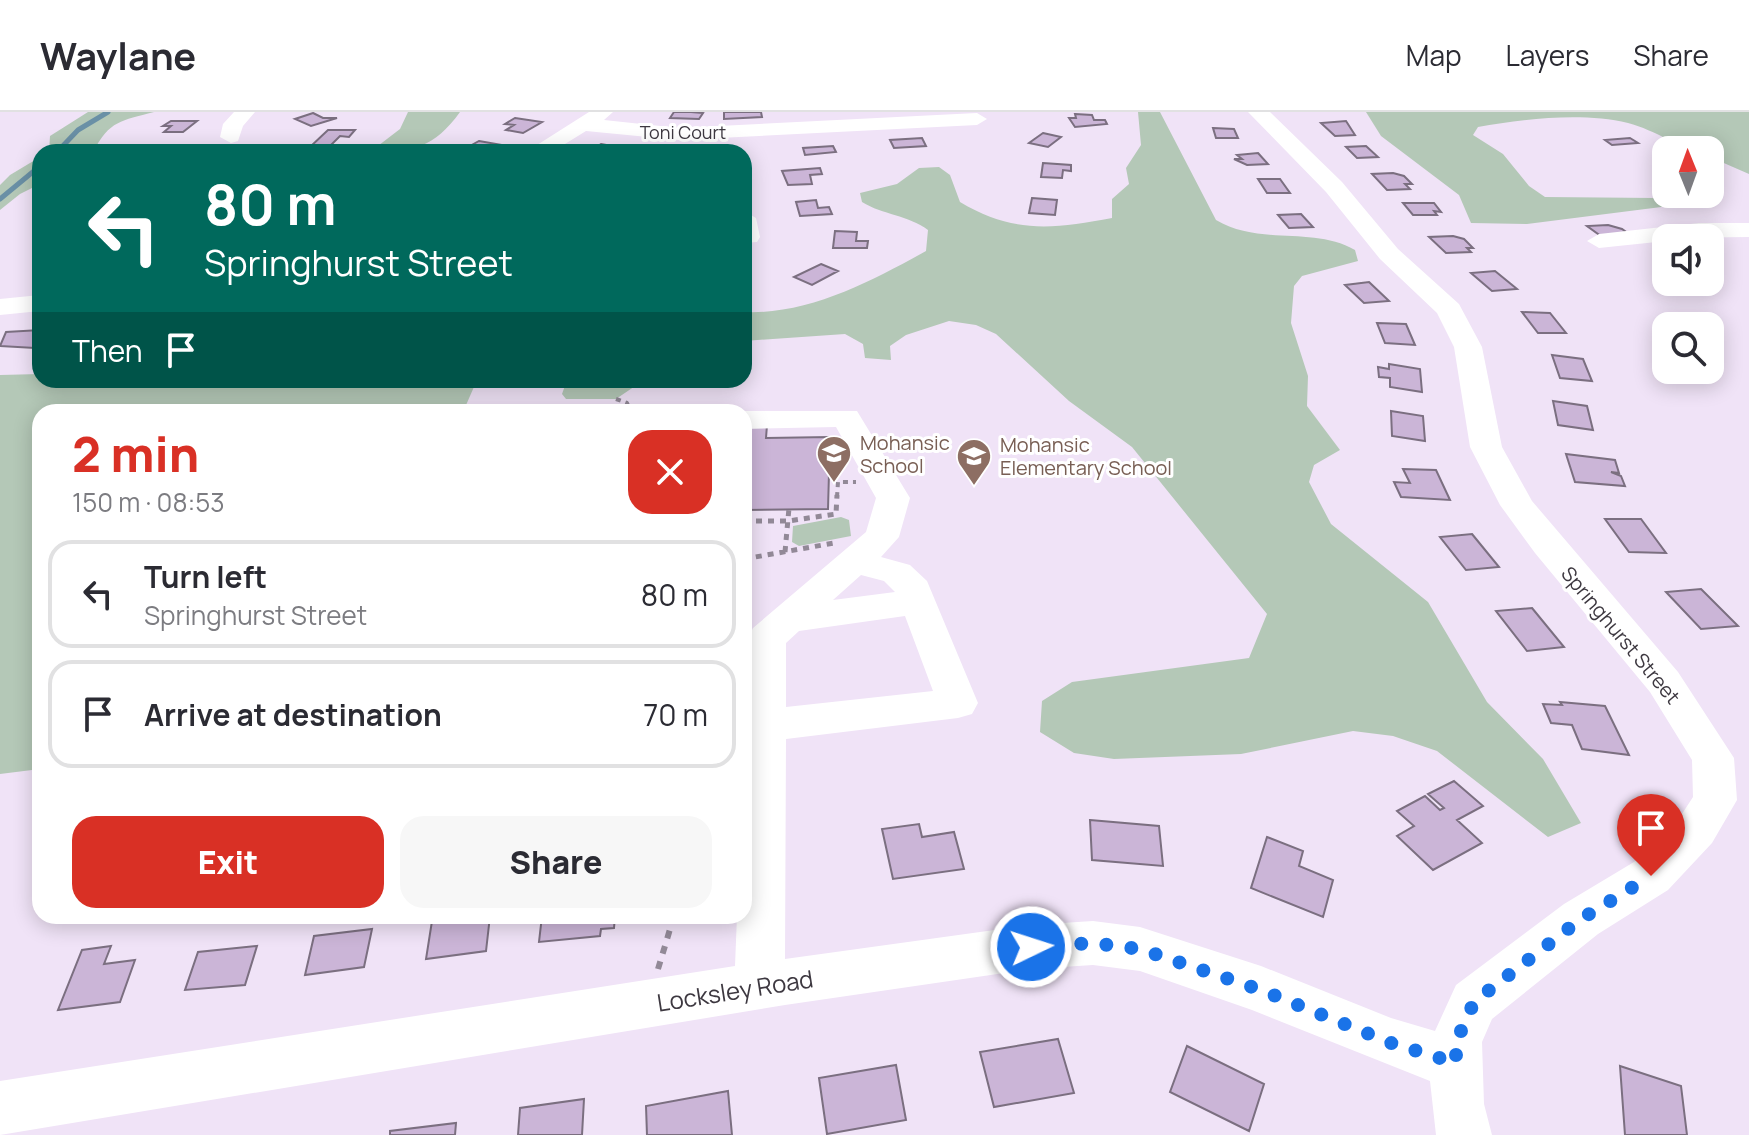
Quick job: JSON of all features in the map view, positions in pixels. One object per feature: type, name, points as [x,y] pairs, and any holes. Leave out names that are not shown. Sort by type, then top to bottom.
[{"type":"street","points":[[231,137],[233,124],[245,112]]},
{"type":"street","points":[[549,144],[603,112]]},
{"type":"street","name":"Springhurst Street","points":[[1258,112],[1334,187],[1389,254],[1449,310],[1468,347],[1486,447],[1517,505],[1547,545],[1664,682],[1713,758],[1715,800],[1696,830],[1651,876],[1581,919],[1474,1002],[1456,1042],[1457,1104],[1464,1135]]},
{"type":"street","name":"Toni Court","points":[[580,124],[726,142],[977,119]]},
{"type":"street","points":[[1599,241],[1613,242],[1688,231],[1749,230]]},
{"type":"street","points":[[0,307],[32,304]]},
{"type":"street","points":[[752,419],[837,403],[893,498],[882,537],[851,551],[767,630],[754,727],[760,986]]},
{"type":"street","points":[[754,727],[958,703],[914,590],[897,573],[851,551]]},
{"type":"street","points":[[767,630],[919,602]]},
{"type":"street","name":"Locksley Road","points":[[0,1108],[760,986],[1031,947],[1093,943],[1140,949],[1261,990],[1391,1043],[1456,1063]]},
{"type":"path","points":[[616,399],[627,404]]},
{"type":"path","points":[[851,468],[864,494]]},
{"type":"path","points":[[830,482],[858,482]]},
{"type":"path","points":[[752,521],[788,521],[836,514],[838,482]]},
{"type":"path","points":[[785,552],[789,508]]},
{"type":"path","points":[[752,558],[785,552],[851,551]]},
{"type":"path","points":[[627,1007],[627,977],[658,969],[672,924]]},
{"type":"green space","points":[[88,112],[154,112],[118,123],[97,144],[50,144],[50,136]]},
{"type":"green space","points":[[408,112],[460,112],[441,133],[424,144],[380,144],[400,129]]},
{"type":"green space","points":[[1138,112],[1160,112],[1216,220],[1250,232],[1322,239],[1355,250],[1358,261],[1302,276],[1294,286],[1291,323],[1308,376],[1307,406],[1340,450],[1314,465],[1309,482],[1331,524],[1428,602],[1487,702],[1543,759],[1581,823],[1548,837],[1437,751],[1393,736],[1353,731],[1241,754],[1114,759],[1074,753],[1040,732],[1042,701],[1072,682],[1249,658],[1267,614],[1132,447],[1069,401],[996,334],[976,325],[949,321],[906,335],[890,346],[891,360],[865,358],[863,344],[845,334],[752,340],[752,312],[792,308],[839,294],[926,251],[928,230],[862,202],[860,193],[897,184],[919,168],[939,167],[950,175],[960,202],[998,220],[1052,226],[1112,218],[1112,199],[1129,184],[1126,168],[1141,145]]},
{"type":"green space","points":[[1366,112],[1749,112],[1749,174],[1724,163],[1724,136],[1662,136],[1628,123],[1591,118],[1514,121],[1478,127],[1473,135],[1503,154],[1529,186],[1545,197],[1652,198],[1653,208],[1527,224],[1471,223],[1459,195],[1381,136]]},
{"type":"green space","points":[[32,162],[32,188],[0,210],[0,185]]},
{"type":"green space","points":[[32,374],[32,388],[474,388],[466,404],[32,404],[32,770],[0,774],[0,375]]},
{"type":"green space","points":[[564,388],[632,388],[616,399],[566,399],[562,394]]},
{"type":"green space","points":[[841,517],[849,520],[851,536],[799,546],[792,542],[793,526]]},
{"type":"building","points":[[674,112],[703,113],[699,119],[670,118]]},
{"type":"building","points":[[724,112],[761,112],[762,117],[724,119]]},
{"type":"building","points":[[313,113],[323,118],[337,118],[311,126],[295,119]]},
{"type":"building","points":[[1075,114],[1092,115],[1094,120],[1105,120],[1107,124],[1075,127],[1069,118],[1076,118]]},
{"type":"building","points":[[515,118],[542,122],[523,133],[506,130],[514,125],[505,124]]},
{"type":"building","points":[[171,121],[197,121],[183,132],[164,132],[171,126],[163,126]]},
{"type":"building","points":[[1346,121],[1355,135],[1335,136],[1321,123]]},
{"type":"building","points":[[1213,128],[1234,129],[1238,138],[1216,138]]},
{"type":"building","points":[[328,130],[355,130],[349,137],[340,136],[332,144],[313,144]]},
{"type":"building","points":[[1043,133],[1061,137],[1048,147],[1029,143]]},
{"type":"building","points":[[922,138],[926,146],[894,148],[890,140]]},
{"type":"building","points":[[1630,138],[1638,143],[1612,145],[1605,140]]},
{"type":"building","points":[[833,146],[836,152],[805,155],[803,148]]},
{"type":"building","points":[[1366,146],[1378,157],[1357,158],[1346,147]]},
{"type":"building","points":[[1258,153],[1268,164],[1247,165],[1234,159],[1242,159],[1237,155]]},
{"type":"building","points":[[1043,163],[1071,165],[1071,171],[1063,170],[1062,178],[1041,177]]},
{"type":"building","points":[[820,168],[822,174],[810,175],[812,184],[788,185],[782,171]]},
{"type":"building","points":[[1372,174],[1404,176],[1412,184],[1405,184],[1410,189],[1387,190]]},
{"type":"building","points":[[1258,179],[1280,179],[1290,193],[1267,193]]},
{"type":"building","points":[[1032,198],[1057,200],[1055,215],[1029,213]]},
{"type":"building","points":[[816,200],[818,208],[829,207],[832,214],[800,216],[796,202]]},
{"type":"building","points":[[1403,203],[1434,203],[1441,212],[1434,211],[1437,215],[1413,215]]},
{"type":"building","points":[[1301,214],[1313,227],[1289,228],[1278,215]]},
{"type":"building","points":[[1608,225],[1622,229],[1633,237],[1605,239],[1587,226]]},
{"type":"building","points":[[835,231],[857,232],[856,241],[868,241],[867,248],[833,248]]},
{"type":"building","points":[[1429,237],[1464,239],[1473,248],[1467,248],[1471,252],[1446,253]]},
{"type":"building","points":[[821,264],[838,271],[812,285],[794,277]]},
{"type":"building","points":[[1495,271],[1517,289],[1492,291],[1471,273]]},
{"type":"building","points":[[1369,282],[1389,301],[1364,303],[1345,285]]},
{"type":"building","points":[[1522,312],[1550,313],[1566,333],[1538,333]]},
{"type":"building","points":[[1377,323],[1406,324],[1415,345],[1385,343]]},
{"type":"building","points":[[32,330],[32,348],[0,346],[6,332]]},
{"type":"building","points":[[1552,355],[1583,359],[1592,381],[1560,378]]},
{"type":"building","points":[[1389,364],[1420,369],[1422,392],[1390,387],[1390,378],[1379,377],[1378,367],[1389,369]]},
{"type":"building","points":[[1553,401],[1587,406],[1593,430],[1558,425]]},
{"type":"building","points":[[1391,411],[1423,416],[1425,441],[1392,436]]},
{"type":"building","points":[[752,425],[767,425],[766,438],[830,437],[828,509],[752,510]]},
{"type":"building","points":[[1566,454],[1615,460],[1619,473],[1611,472],[1621,476],[1625,486],[1575,482]]},
{"type":"building","points":[[1403,469],[1436,470],[1450,500],[1401,497],[1394,482],[1410,483]]},
{"type":"building","points":[[1605,519],[1641,519],[1666,553],[1629,552]]},
{"type":"building","points":[[1472,534],[1499,567],[1466,570],[1440,537]]},
{"type":"building","points":[[1701,589],[1738,626],[1701,629],[1666,592]]},
{"type":"building","points":[[1532,608],[1564,647],[1527,651],[1496,611]]},
{"type":"building","points":[[1560,702],[1605,706],[1629,755],[1582,749],[1572,725],[1551,723],[1543,704],[1562,705]]},
{"type":"building","points":[[1454,781],[1483,806],[1457,820],[1482,843],[1433,870],[1397,836],[1414,826],[1397,811],[1425,796],[1440,810],[1444,808],[1428,794]]},
{"type":"building","points":[[1090,820],[1159,826],[1163,866],[1092,860]]},
{"type":"building","points":[[919,824],[922,837],[954,832],[964,869],[893,879],[882,829]]},
{"type":"building","points":[[1267,837],[1303,851],[1299,866],[1333,880],[1323,917],[1251,888]]},
{"type":"building","points":[[432,924],[489,924],[486,951],[426,959]]},
{"type":"building","points":[[541,924],[614,924],[614,928],[601,929],[600,936],[539,942]]},
{"type":"building","points":[[372,929],[364,967],[305,975],[314,936]]},
{"type":"building","points":[[111,946],[104,964],[135,960],[120,1002],[58,1010],[82,950]]},
{"type":"building","points":[[257,946],[245,985],[185,990],[198,952]]},
{"type":"building","points":[[1058,1039],[1074,1093],[994,1107],[980,1052]]},
{"type":"building","points":[[1187,1046],[1264,1084],[1249,1131],[1170,1092]]},
{"type":"building","points":[[896,1065],[906,1120],[827,1134],[819,1078]]},
{"type":"building","points":[[1620,1066],[1681,1086],[1687,1135],[1625,1135]]},
{"type":"building","points":[[728,1091],[732,1135],[647,1135],[646,1106]]},
{"type":"building","points":[[584,1099],[582,1135],[518,1135],[520,1108]]},
{"type":"building","points":[[456,1123],[455,1135],[390,1135],[390,1131]]},
{"type":"waterway","points":[[65,144],[78,130],[108,112]]},
{"type":"waterway","points":[[0,199],[32,173]]},
{"type":"place","name":"Mohansic School","points":[[834,484]]},
{"type":"place","name":"Mohansic Elementary School","points":[[974,487]]},
{"type":"route","points":[[1031,947],[1093,943],[1140,949],[1261,990],[1391,1043],[1456,1063],[1456,1042],[1474,1002],[1581,919],[1651,876]]}]
